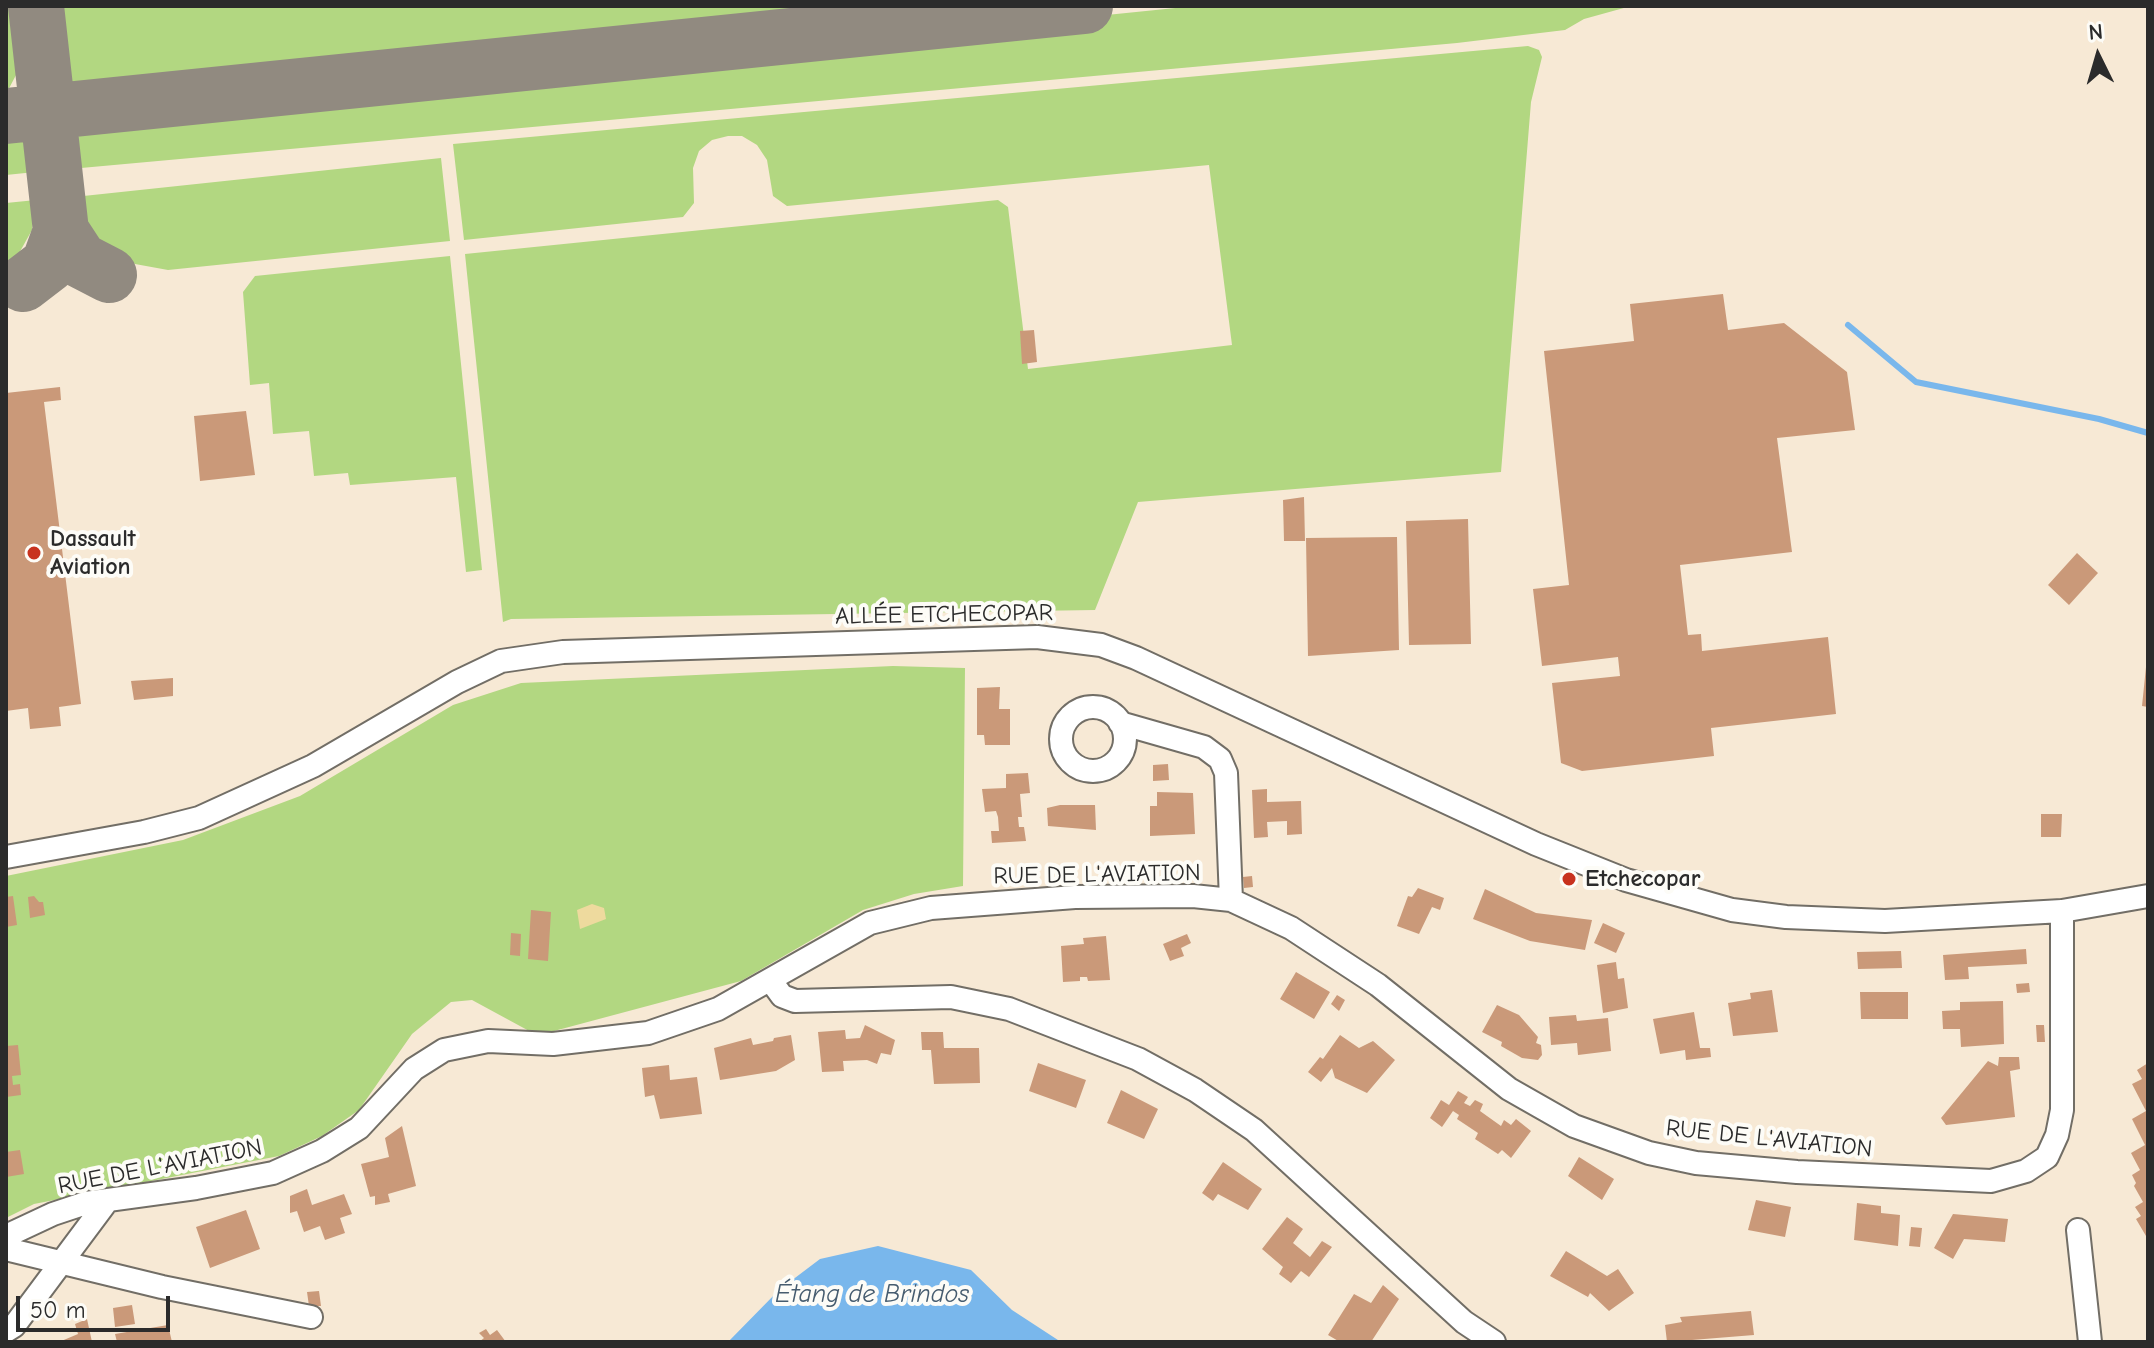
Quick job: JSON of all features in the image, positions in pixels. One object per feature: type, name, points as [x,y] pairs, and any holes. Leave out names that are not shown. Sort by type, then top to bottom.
[{"type":"street","name":"ALLÉE ETCHECOPAR","points":[[6,857],[144,832],[199,818],[313,766],[457,682],[501,661],[563,652],[1037,637],[1101,645],[1136,658],[1536,844],[1626,880],[1732,910],[1786,917],[1885,921],[2062,911]]},
{"type":"street","points":[[1120,723],[1204,747],[1220,759],[1226,773],[1231,900]]},
{"type":"street","name":"RUE DE L'AVIATION","points":[[6,1236],[53,1214],[108,1200],[273,1173],[322,1151],[359,1128],[414,1069],[444,1050],[488,1041],[553,1044],[648,1033],[718,1009],[870,923],[931,908],[1075,897],[1193,896],[1231,900],[1291,928],[1366,977],[1509,1089],[1574,1126],[1649,1153],[1696,1163],[1797,1172],[1991,1181],[2026,1171],[2047,1157],[2057,1135],[2062,1110],[2062,911]]},
{"type":"street","points":[[2062,911],[2148,896]]},
{"type":"street","points":[[771,981],[782,996],[795,1001],[951,997],[1009,1009],[1138,1059],[1195,1090],[1254,1130],[1453,1312],[1494,1342]]},
{"type":"street","points":[[6,1331],[14,1326],[108,1200]]},
{"type":"street","points":[[2078,1230],[2090,1342]]},
{"type":"street","points":[[6,1249],[58,1264],[311,1317]]},
{"type":"green space","points":[[6,6],[19,6],[25,58],[6,94]]},
{"type":"green space","points":[[52,6],[974,6],[88,95],[73,94],[64,85],[59,72]]},
{"type":"green space","points":[[1195,6],[1631,6],[1584,19],[1565,30],[1457,43],[70,169],[65,121]]},
{"type":"green space","points":[[1528,46],[1539,50],[1542,57],[1531,102],[1501,472],[1138,502],[1095,610],[511,619],[503,622],[465,254],[998,200],[1008,207],[1028,369],[1232,345],[1209,165],[787,206],[773,196],[767,160],[757,145],[742,136],[728,136],[712,140],[699,151],[693,168],[694,203],[683,217],[464,240],[453,144]]},
{"type":"green space","points":[[30,124],[35,172],[6,175],[6,127]]},
{"type":"green space","points":[[441,158],[450,241],[168,270],[135,264],[107,248],[88,229],[74,197]]},
{"type":"green space","points":[[36,200],[32,230],[18,255],[6,265],[6,203]]},
{"type":"green space","points":[[450,256],[482,570],[466,572],[456,477],[350,485],[348,473],[314,476],[309,431],[273,434],[269,383],[250,385],[243,292],[255,276]]},
{"type":"green space","points":[[893,666],[965,668],[963,886],[914,894],[863,910],[741,981],[554,1031],[531,1032],[472,1000],[451,1002],[412,1034],[359,1110],[322,1136],[279,1156],[34,1204],[6,1218],[6,876],[183,840],[300,796],[453,705],[521,683]]},
{"type":"sand","points":[[592,904],[604,908],[606,919],[580,929],[577,910]]},
{"type":"water","name":"Étang de Brindos","points":[[878,1246],[971,1270],[1012,1310],[1061,1342],[728,1342],[779,1290],[820,1259]]},
{"type":"building","points":[[1723,294],[1728,330],[1784,323],[1847,372],[1855,430],[1777,438],[1792,552],[1680,565],[1688,635],[1701,634],[1702,651],[1828,637],[1836,714],[1711,728],[1714,756],[1582,771],[1561,763],[1552,683],[1620,676],[1618,657],[1542,666],[1533,589],[1569,585],[1544,351],[1634,341],[1630,304]]},
{"type":"building","points":[[1034,330],[1037,362],[1022,364],[1020,331]]},
{"type":"building","name":"Dassault Aviation","points":[[60,387],[61,400],[44,402],[81,704],[59,707],[61,726],[30,729],[28,708],[6,711],[6,393]]},
{"type":"building","points":[[246,411],[255,475],[200,481],[194,416]]},
{"type":"building","points":[[1304,497],[1305,541],[1284,541],[1283,500]]},
{"type":"building","points":[[1468,519],[1471,644],[1409,645],[1406,521]]},
{"type":"building","points":[[1397,537],[1399,650],[1308,656],[1306,538]]},
{"type":"building","points":[[2077,553],[2098,573],[2069,605],[2048,585]]},
{"type":"building","points":[[2148,667],[2148,707],[2142,706]]},
{"type":"building","points":[[173,678],[173,696],[134,700],[131,681]]},
{"type":"building","points":[[1000,687],[999,709],[1010,709],[1010,745],[985,745],[984,735],[977,735],[977,688]]},
{"type":"building","points":[[1168,764],[1169,780],[1153,781],[1153,765]]},
{"type":"building","points":[[1028,773],[1030,793],[1020,794],[1022,817],[1018,817],[1019,827],[1024,827],[1026,841],[992,843],[991,831],[999,831],[998,817],[996,811],[985,812],[982,789],[1006,788],[1006,774]]},
{"type":"building","points":[[1267,789],[1267,802],[1301,801],[1302,834],[1287,835],[1287,821],[1267,822],[1268,837],[1254,838],[1252,790]]},
{"type":"building","points":[[1157,792],[1193,793],[1195,834],[1150,836],[1150,806],[1157,806]]},
{"type":"building","points":[[1095,805],[1096,830],[1048,826],[1047,808]]},
{"type":"building","points":[[2041,814],[2062,814],[2061,837],[2041,837]]},
{"type":"building","points":[[1252,876],[1253,887],[1244,888],[1243,877]]},
{"type":"building","points":[[1418,888],[1444,898],[1440,910],[1432,907],[1419,934],[1397,926],[1408,896],[1412,897]]},
{"type":"building","points":[[1485,889],[1536,913],[1592,920],[1585,950],[1530,941],[1473,919]]},
{"type":"building","points":[[13,896],[17,925],[6,927],[6,897]]},
{"type":"building","points":[[34,896],[43,902],[45,915],[30,918],[28,897]]},
{"type":"building","points":[[531,910],[551,912],[548,961],[528,959]]},
{"type":"building","points":[[1603,923],[1625,933],[1616,953],[1594,943]]},
{"type":"building","points":[[511,933],[521,934],[520,956],[510,955]]},
{"type":"building","points":[[1187,934],[1191,943],[1181,948],[1184,956],[1170,961],[1163,944]]},
{"type":"building","points":[[1106,936],[1110,980],[1088,981],[1087,977],[1080,977],[1080,981],[1063,982],[1061,946],[1084,944],[1083,938]]},
{"type":"building","points":[[2026,949],[2027,964],[1968,967],[1969,979],[1945,980],[1943,955]]},
{"type":"building","points":[[1901,951],[1902,968],[1858,969],[1857,952]]},
{"type":"building","points":[[1616,962],[1618,979],[1624,978],[1628,1008],[1603,1013],[1597,965]]},
{"type":"building","points":[[1296,972],[1330,992],[1314,1019],[1280,999]]},
{"type":"building","points":[[2029,983],[2030,992],[2017,993],[2016,984]]},
{"type":"building","points":[[1772,990],[1778,1032],[1733,1036],[1728,1003],[1751,999],[1750,993]]},
{"type":"building","points":[[1860,992],[1908,992],[1908,1019],[1861,1019]]},
{"type":"building","points":[[1337,995],[1345,1000],[1339,1011],[1331,1004]]},
{"type":"building","points":[[2003,1001],[2004,1044],[1961,1047],[1960,1029],[1943,1029],[1942,1011],[1960,1010],[1960,1002]]},
{"type":"building","points":[[1497,1005],[1519,1015],[1538,1037],[1536,1043],[1541,1045],[1542,1055],[1538,1060],[1522,1058],[1501,1046],[1502,1042],[1482,1032]]},
{"type":"building","points":[[1694,1012],[1700,1048],[1710,1048],[1711,1057],[1686,1060],[1685,1050],[1660,1054],[1653,1019]]},
{"type":"building","points":[[1576,1015],[1577,1021],[1608,1018],[1611,1051],[1578,1055],[1577,1043],[1551,1045],[1549,1017]]},
{"type":"building","points":[[865,1025],[895,1040],[891,1055],[881,1053],[877,1064],[867,1060],[843,1061],[844,1071],[822,1072],[818,1032],[845,1030],[846,1039],[860,1038]]},
{"type":"building","points":[[2036,1025],[2044,1025],[2045,1042],[2037,1042]]},
{"type":"building","points":[[921,1032],[943,1032],[944,1048],[979,1048],[980,1083],[934,1084],[931,1050],[922,1050]]},
{"type":"building","points":[[791,1035],[795,1060],[776,1071],[720,1080],[714,1048],[751,1038],[753,1045]]},
{"type":"building","points":[[1340,1035],[1359,1048],[1373,1041],[1395,1060],[1367,1093],[1335,1078],[1332,1068],[1321,1082],[1308,1072],[1320,1057],[1323,1059]]},
{"type":"building","points":[[18,1045],[21,1075],[12,1076],[13,1085],[20,1084],[21,1095],[6,1097],[6,1046]]},
{"type":"building","points":[[1999,1057],[2019,1057],[2020,1069],[2010,1071],[2015,1117],[1946,1125],[1941,1118],[1988,1061],[1998,1066]]},
{"type":"building","points":[[1038,1063],[1086,1080],[1076,1108],[1029,1091]]},
{"type":"building","points":[[2148,1063],[2146,1236],[2136,1219],[2141,1216],[2135,1207],[2143,1202],[2134,1186],[2136,1183],[2132,1175],[2140,1170],[2131,1153],[2145,1145],[2132,1119],[2146,1111],[2132,1084],[2142,1079],[2137,1070]]},
{"type":"building","points":[[669,1065],[670,1080],[697,1077],[702,1114],[660,1119],[654,1095],[645,1097],[642,1068]]},
{"type":"building","points":[[1121,1090],[1158,1109],[1144,1139],[1107,1123]]},
{"type":"building","points":[[1458,1091],[1468,1097],[1464,1103],[1470,1106],[1475,1100],[1483,1104],[1480,1111],[1501,1126],[1504,1120],[1511,1125],[1516,1119],[1531,1131],[1511,1158],[1502,1150],[1498,1154],[1475,1139],[1478,1133],[1457,1119],[1459,1115],[1453,1111],[1442,1127],[1430,1118],[1441,1100],[1449,1105]]},
{"type":"building","points":[[402,1126],[416,1186],[388,1194],[390,1202],[375,1205],[375,1196],[370,1197],[361,1164],[389,1157],[385,1138]]},
{"type":"building","points":[[20,1150],[24,1174],[6,1177],[6,1152]]},
{"type":"building","points":[[1579,1157],[1614,1179],[1602,1200],[1568,1176]]},
{"type":"building","points":[[1223,1162],[1262,1189],[1248,1210],[1218,1194],[1213,1201],[1202,1193]]},
{"type":"building","points":[[307,1189],[312,1205],[344,1194],[352,1214],[340,1218],[345,1233],[325,1240],[320,1226],[304,1232],[297,1211],[290,1213],[290,1196]]},
{"type":"building","points":[[1756,1200],[1791,1207],[1785,1237],[1748,1230]]},
{"type":"building","points":[[1857,1203],[1881,1206],[1881,1213],[1900,1215],[1898,1246],[1854,1240]]},
{"type":"building","points":[[246,1210],[260,1249],[210,1268],[196,1227]]},
{"type":"building","points":[[1953,1214],[2008,1219],[2005,1242],[1964,1239],[1953,1259],[1934,1248]]},
{"type":"building","points":[[1287,1217],[1303,1229],[1293,1243],[1310,1257],[1322,1241],[1332,1247],[1309,1277],[1301,1271],[1291,1283],[1279,1274],[1283,1267],[1262,1249]]},
{"type":"building","points":[[1911,1227],[1922,1228],[1920,1247],[1909,1246]]},
{"type":"building","points":[[1566,1251],[1607,1276],[1618,1269],[1634,1293],[1609,1311],[1590,1293],[1588,1297],[1550,1276]]},
{"type":"building","points":[[1383,1285],[1399,1299],[1371,1342],[1340,1342],[1328,1335],[1354,1294],[1371,1303]]},
{"type":"building","points":[[319,1291],[321,1306],[309,1306],[307,1292]]},
{"type":"building","points":[[132,1305],[135,1324],[115,1327],[113,1308]]},
{"type":"building","points":[[1751,1311],[1754,1335],[1667,1342],[1665,1325],[1682,1322],[1680,1317]]},
{"type":"building","points":[[87,1319],[92,1342],[59,1342],[78,1334],[75,1324]]},
{"type":"building","points":[[168,1325],[172,1342],[117,1342],[115,1334]]},
{"type":"building","points":[[486,1329],[490,1335],[497,1330],[506,1342],[479,1342],[484,1338],[479,1333]]},
{"type":"waterway","points":[[1848,325],[1916,382],[2099,419],[2148,433]]},
{"type":"taxiway","points":[[23,284],[49,264],[61,231],[36,6]]},
{"type":"taxiway","points":[[6,116],[1085,6]]},
{"type":"taxiway","points":[[61,231],[80,260],[109,275]]},
{"type":"place","name":"Dassault Aviation","points":[[34,553]]},
{"type":"place","name":"Etchecopar","points":[[1569,879]]}]
